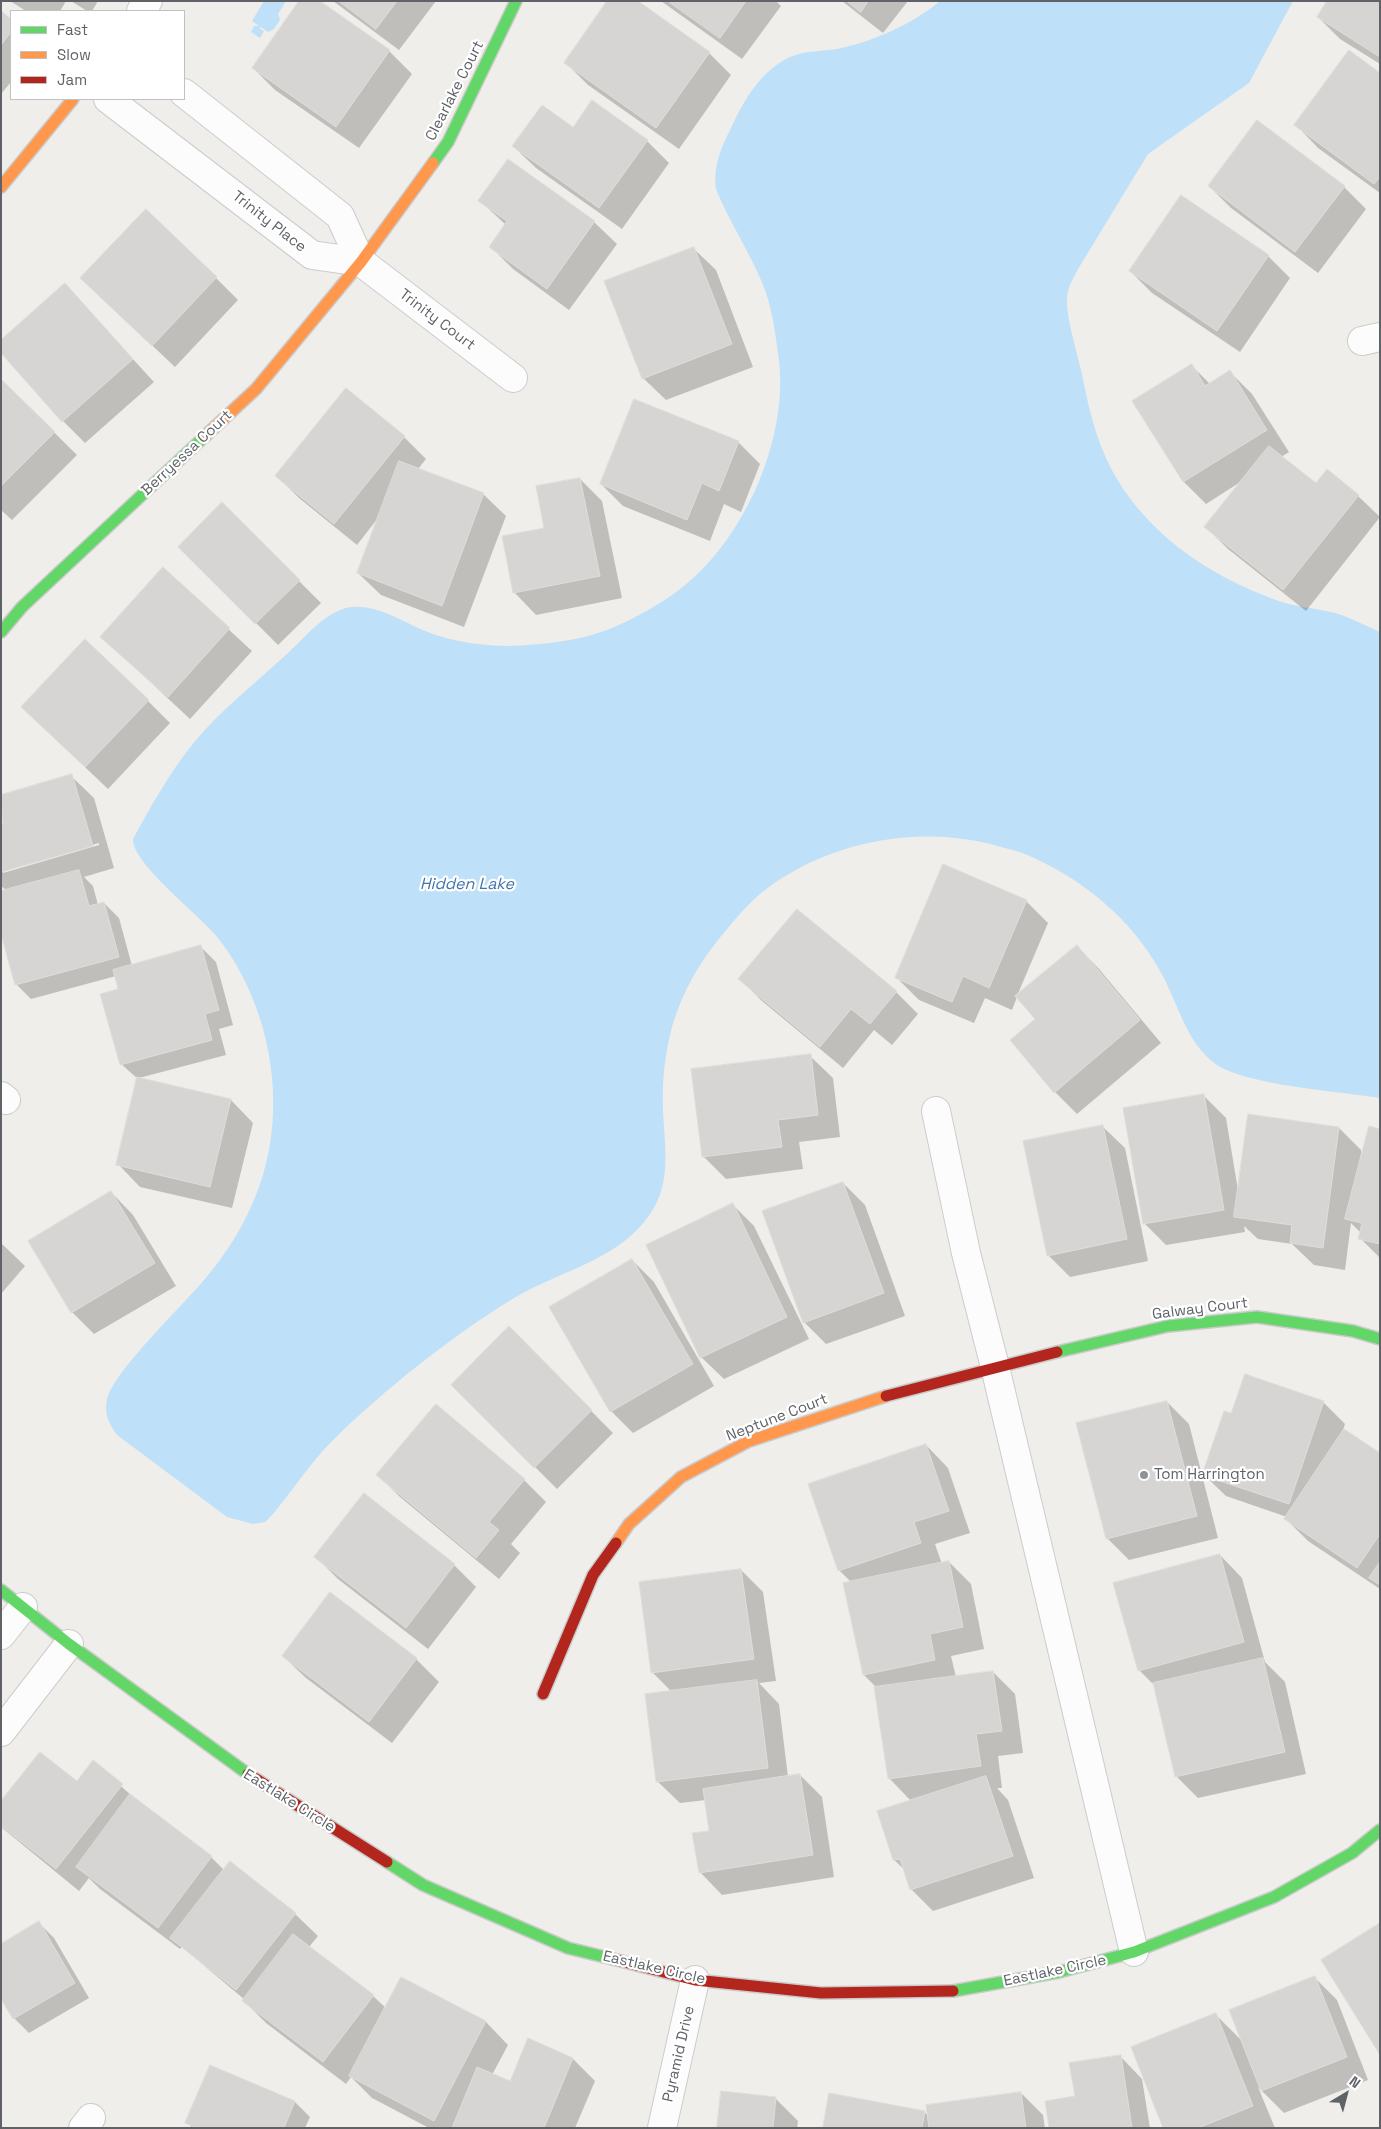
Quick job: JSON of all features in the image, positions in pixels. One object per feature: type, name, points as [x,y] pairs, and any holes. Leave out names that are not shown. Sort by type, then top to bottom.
[{"type":"street","name":"Clearlake Court","points":[[361,262],[448,142],[516,1]]},
{"type":"street","points":[[185,94],[340,216],[361,262]]},
{"type":"street","points":[[1,187],[72,100]]},
{"type":"street","name":"Trinity Place","points":[[109,100],[312,256],[361,262]]},
{"type":"street","name":"Trinity Court","points":[[361,262],[513,378]]},
{"type":"street","name":"Berryessa Court","points":[[1,632],[22,607],[256,389],[361,262]]},
{"type":"street","points":[[936,1111],[966,1253],[995,1367],[1134,1952]]},
{"type":"street","name":"Galway Court","points":[[995,1367],[1168,1326],[1257,1317],[1354,1331],[1380,1339]]},
{"type":"street","name":"Neptune Court","points":[[543,1694],[593,1575],[628,1524],[681,1477],[758,1438],[860,1404],[995,1367]]},
{"type":"street","name":"Eastlake Circle","points":[[1,1590],[70,1644],[243,1771],[423,1885],[568,1948],[695,1980],[821,1993],[952,1991],[1059,1972],[1134,1952],[1274,1897],[1352,1853],[1380,1830]]},
{"type":"street","points":[[1,1635],[23,1607]]},
{"type":"street","points":[[1,1732],[70,1644]]},
{"type":"street","name":"Pyramid Drive","points":[[662,2128],[695,1980]]},
{"type":"water","points":[[264,1],[286,1],[278,14],[280,20],[274,29],[268,32],[261,27],[260,29],[264,31],[260,38],[251,32],[254,26],[259,26],[252,21]]},
{"type":"water","name":"Hidden Lake","points":[[940,1],[1293,1],[1249,83],[1148,154],[1078,269],[1068,292],[1067,307],[1091,413],[1103,451],[1116,478],[1153,525],[1199,562],[1251,590],[1285,603],[1350,618],[1380,632],[1380,1098],[1272,1083],[1232,1072],[1217,1065],[1206,1056],[1190,1034],[1160,971],[1136,935],[1088,890],[1052,867],[1032,857],[994,845],[934,836],[872,842],[842,850],[813,861],[786,875],[761,893],[718,940],[688,986],[672,1025],[667,1048],[663,1083],[665,1172],[662,1187],[649,1215],[638,1229],[610,1251],[514,1298],[467,1329],[420,1364],[374,1402],[333,1440],[265,1522],[253,1524],[227,1517],[117,1435],[107,1414],[107,1400],[122,1372],[209,1274],[241,1227],[263,1175],[270,1145],[273,1114],[272,1082],[268,1051],[261,1020],[250,991],[235,963],[218,938],[155,876],[143,862],[136,850],[133,839],[170,776],[206,728],[315,627],[338,611],[346,608],[369,608],[425,631],[453,640],[490,645],[534,645],[574,639],[612,628],[659,604],[684,586],[706,565],[726,541],[743,514],[758,484],[769,454],[777,422],[780,391],[778,352],[768,298],[754,264],[716,189],[717,165],[724,143],[747,97],[761,79],[778,64],[799,54],[837,49],[878,37],[905,24]]},
{"type":"building","points":[[299,1],[320,1],[390,50],[336,127],[252,68]]},
{"type":"building","points":[[339,1],[397,1],[376,29]]},
{"type":"building","points":[[607,1],[638,1],[710,52],[656,128],[564,63]]},
{"type":"building","points":[[668,1],[746,1],[720,38]]},
{"type":"building","points":[[847,1],[868,1],[861,12]]},
{"type":"building","points":[[1327,1],[1380,1],[1380,57],[1317,17]]},
{"type":"building","points":[[1,11],[10,18],[10,33],[1,45]]},
{"type":"building","points":[[1349,50],[1380,73],[1380,177],[1374,184],[1294,125]]},
{"type":"building","points":[[592,100],[648,140],[599,208],[512,146],[542,105],[573,127]]},
{"type":"building","points":[[1257,120],[1345,186],[1295,252],[1208,186]]},
{"type":"building","points":[[508,159],[595,221],[547,289],[489,247],[507,221],[478,201]]},
{"type":"building","points":[[1181,195],[1269,255],[1217,331],[1129,271]]},
{"type":"building","points":[[146,209],[217,277],[152,346],[80,278]]},
{"type":"building","points":[[694,247],[732,344],[642,379],[604,281]]},
{"type":"building","points":[[65,283],[133,359],[62,422],[1,353],[1,340]]},
{"type":"building","points":[[1192,364],[1205,386],[1230,370],[1267,430],[1183,482],[1132,401]]},
{"type":"building","points":[[1,379],[55,432],[1,486]]},
{"type":"building","points":[[346,388],[405,436],[334,524],[275,476]]},
{"type":"building","points":[[634,399],[739,441],[719,491],[702,483],[687,520],[600,484]]},
{"type":"building","points":[[1269,446],[1316,483],[1327,469],[1359,495],[1283,590],[1204,527]]},
{"type":"building","points":[[399,461],[484,493],[442,606],[357,573]]},
{"type":"building","points":[[580,478],[600,576],[513,593],[502,536],[544,528],[536,486]]},
{"type":"building","points":[[222,502],[300,580],[255,624],[178,547]]},
{"type":"building","points":[[163,567],[230,628],[168,697],[100,637]]},
{"type":"building","points":[[85,639],[149,700],[85,767],[21,707]]},
{"type":"building","points":[[72,774],[93,846],[1,872],[1,825],[3,824],[1,795]]},
{"type":"building","points":[[943,864],[1027,900],[989,988],[963,976],[952,1002],[895,978]]},
{"type":"building","points":[[79,870],[89,906],[104,902],[119,957],[15,985],[1,934],[1,891]]},
{"type":"building","points":[[797,909],[897,991],[870,1024],[851,1009],[820,1047],[738,979]]},
{"type":"building","points":[[201,945],[219,1010],[205,1014],[212,1040],[120,1065],[100,994],[118,989],[113,970]]},
{"type":"building","points":[[1077,945],[1140,1020],[1054,1093],[1010,1040],[1035,1019],[1015,996]]},
{"type":"building","points":[[811,1054],[818,1115],[778,1120],[782,1147],[702,1157],[691,1069]]},
{"type":"building","points":[[137,1077],[231,1099],[210,1187],[116,1165]]},
{"type":"building","points":[[1204,1094],[1224,1210],[1143,1224],[1123,1108]]},
{"type":"building","points":[[1248,1114],[1339,1127],[1323,1248],[1290,1243],[1292,1225],[1234,1217]]},
{"type":"building","points":[[1103,1125],[1127,1239],[1047,1256],[1023,1141]]},
{"type":"building","points":[[1369,1126],[1380,1129],[1380,1244],[1358,1239],[1362,1223],[1345,1219]]},
{"type":"building","points":[[843,1182],[884,1293],[803,1323],[762,1211]]},
{"type":"building","points":[[111,1191],[155,1263],[71,1313],[28,1241]]},
{"type":"building","points":[[733,1203],[787,1317],[700,1358],[646,1245]]},
{"type":"building","points":[[632,1259],[693,1364],[610,1412],[549,1307]]},
{"type":"building","points":[[509,1326],[592,1410],[534,1468],[451,1385]]},
{"type":"building","points":[[1245,1374],[1324,1401],[1289,1504],[1202,1475],[1224,1411],[1231,1413]]},
{"type":"building","points":[[1167,1401],[1197,1516],[1106,1539],[1076,1423]]},
{"type":"building","points":[[436,1404],[525,1479],[489,1522],[499,1530],[476,1558],[376,1475]]},
{"type":"building","points":[[1344,1429],[1380,1453],[1380,1534],[1357,1568],[1284,1519]]},
{"type":"building","points":[[926,1444],[949,1511],[914,1522],[921,1543],[838,1571],[808,1484]]},
{"type":"building","points":[[364,1493],[455,1564],[406,1628],[314,1557]]},
{"type":"building","points":[[1220,1554],[1244,1642],[1138,1671],[1113,1583]]},
{"type":"building","points":[[949,1561],[963,1627],[930,1634],[935,1660],[863,1675],[843,1583]]},
{"type":"building","points":[[1380,1562],[1380,1585],[1369,1578]]},
{"type":"building","points":[[741,1569],[754,1659],[651,1673],[639,1582]]},
{"type":"building","points":[[330,1592],[417,1658],[369,1722],[282,1656]]},
{"type":"building","points":[[1263,1658],[1285,1752],[1175,1777],[1153,1683]]},
{"type":"building","points":[[993,1671],[1002,1731],[976,1734],[981,1766],[888,1779],[874,1687]]},
{"type":"building","points":[[757,1680],[768,1768],[656,1782],[645,1694]]},
{"type":"building","points":[[40,1752],[77,1781],[93,1760],[123,1784],[56,1869],[1,1826],[1,1801]]},
{"type":"building","points":[[800,1774],[813,1855],[699,1873],[692,1833],[709,1831],[703,1789]]},
{"type":"building","points":[[986,1776],[1013,1856],[910,1890],[900,1859],[893,1860],[877,1811]]},
{"type":"building","points":[[130,1794],[212,1856],[158,1928],[76,1867]]},
{"type":"building","points":[[230,1861],[296,1913],[236,1990],[170,1938]]},
{"type":"building","points":[[39,1921],[75,1983],[13,2019],[1,1999],[1,1944]]},
{"type":"building","points":[[1380,1923],[1380,2055],[1321,1960]]},
{"type":"building","points":[[293,1934],[374,1995],[323,2062],[242,2001]]},
{"type":"building","points":[[1315,1976],[1347,2057],[1261,2091],[1229,2010]]},
{"type":"building","points":[[401,1977],[486,2021],[434,2121],[349,2076]]},
{"type":"building","points":[[1216,2013],[1253,2106],[1198,2128],[1163,2128],[1131,2047]]},
{"type":"building","points":[[528,2038],[573,2058],[544,2128],[452,2128],[477,2067],[510,2081]]},
{"type":"building","points":[[1121,2055],[1132,2128],[1049,2128],[1045,2101],[1075,2096],[1069,2063]]},
{"type":"building","points":[[210,2065],[295,2101],[284,2128],[197,2128],[185,2123]]},
{"type":"building","points":[[721,2091],[776,2097],[773,2128],[717,2128]]},
{"type":"building","points":[[1021,2092],[1026,2128],[929,2128],[926,2105]]},
{"type":"building","points":[[829,2093],[925,2111],[922,2128],[823,2128]]},
{"type":"traffic: fast","points":[[433,163],[448,142],[516,1]]},
{"type":"traffic: fast","points":[[1,632],[22,607],[204,437]]},
{"type":"traffic: fast","points":[[1057,1352],[1168,1326],[1257,1317],[1353,1331],[1380,1339]]},
{"type":"traffic: fast","points":[[1,1590],[69,1644],[248,1774]]},
{"type":"traffic: fast","points":[[953,1991],[1059,1972],[1134,1952],[1274,1897],[1352,1853],[1380,1830]]},
{"type":"traffic: fast","points":[[387,1862],[423,1885],[568,1948],[613,1959]]},
{"type":"traffic: slow","points":[[1,187],[72,100]]},
{"type":"traffic: slow","points":[[204,437],[256,389],[361,262],[433,163]]},
{"type":"traffic: slow","points":[[616,1543],[629,1524],[681,1477],[749,1441],[886,1396]]},
{"type":"traffic: jam","points":[[886,1396],[1057,1352]]},
{"type":"traffic: jam","points":[[543,1694],[593,1575],[616,1543]]},
{"type":"traffic: jam","points":[[248,1774],[387,1862]]},
{"type":"traffic: jam","points":[[613,1959],[695,1980],[821,1993],[953,1991]]},
{"type":"place","name":"Tom Harrington","points":[[1144,1475]]}]
